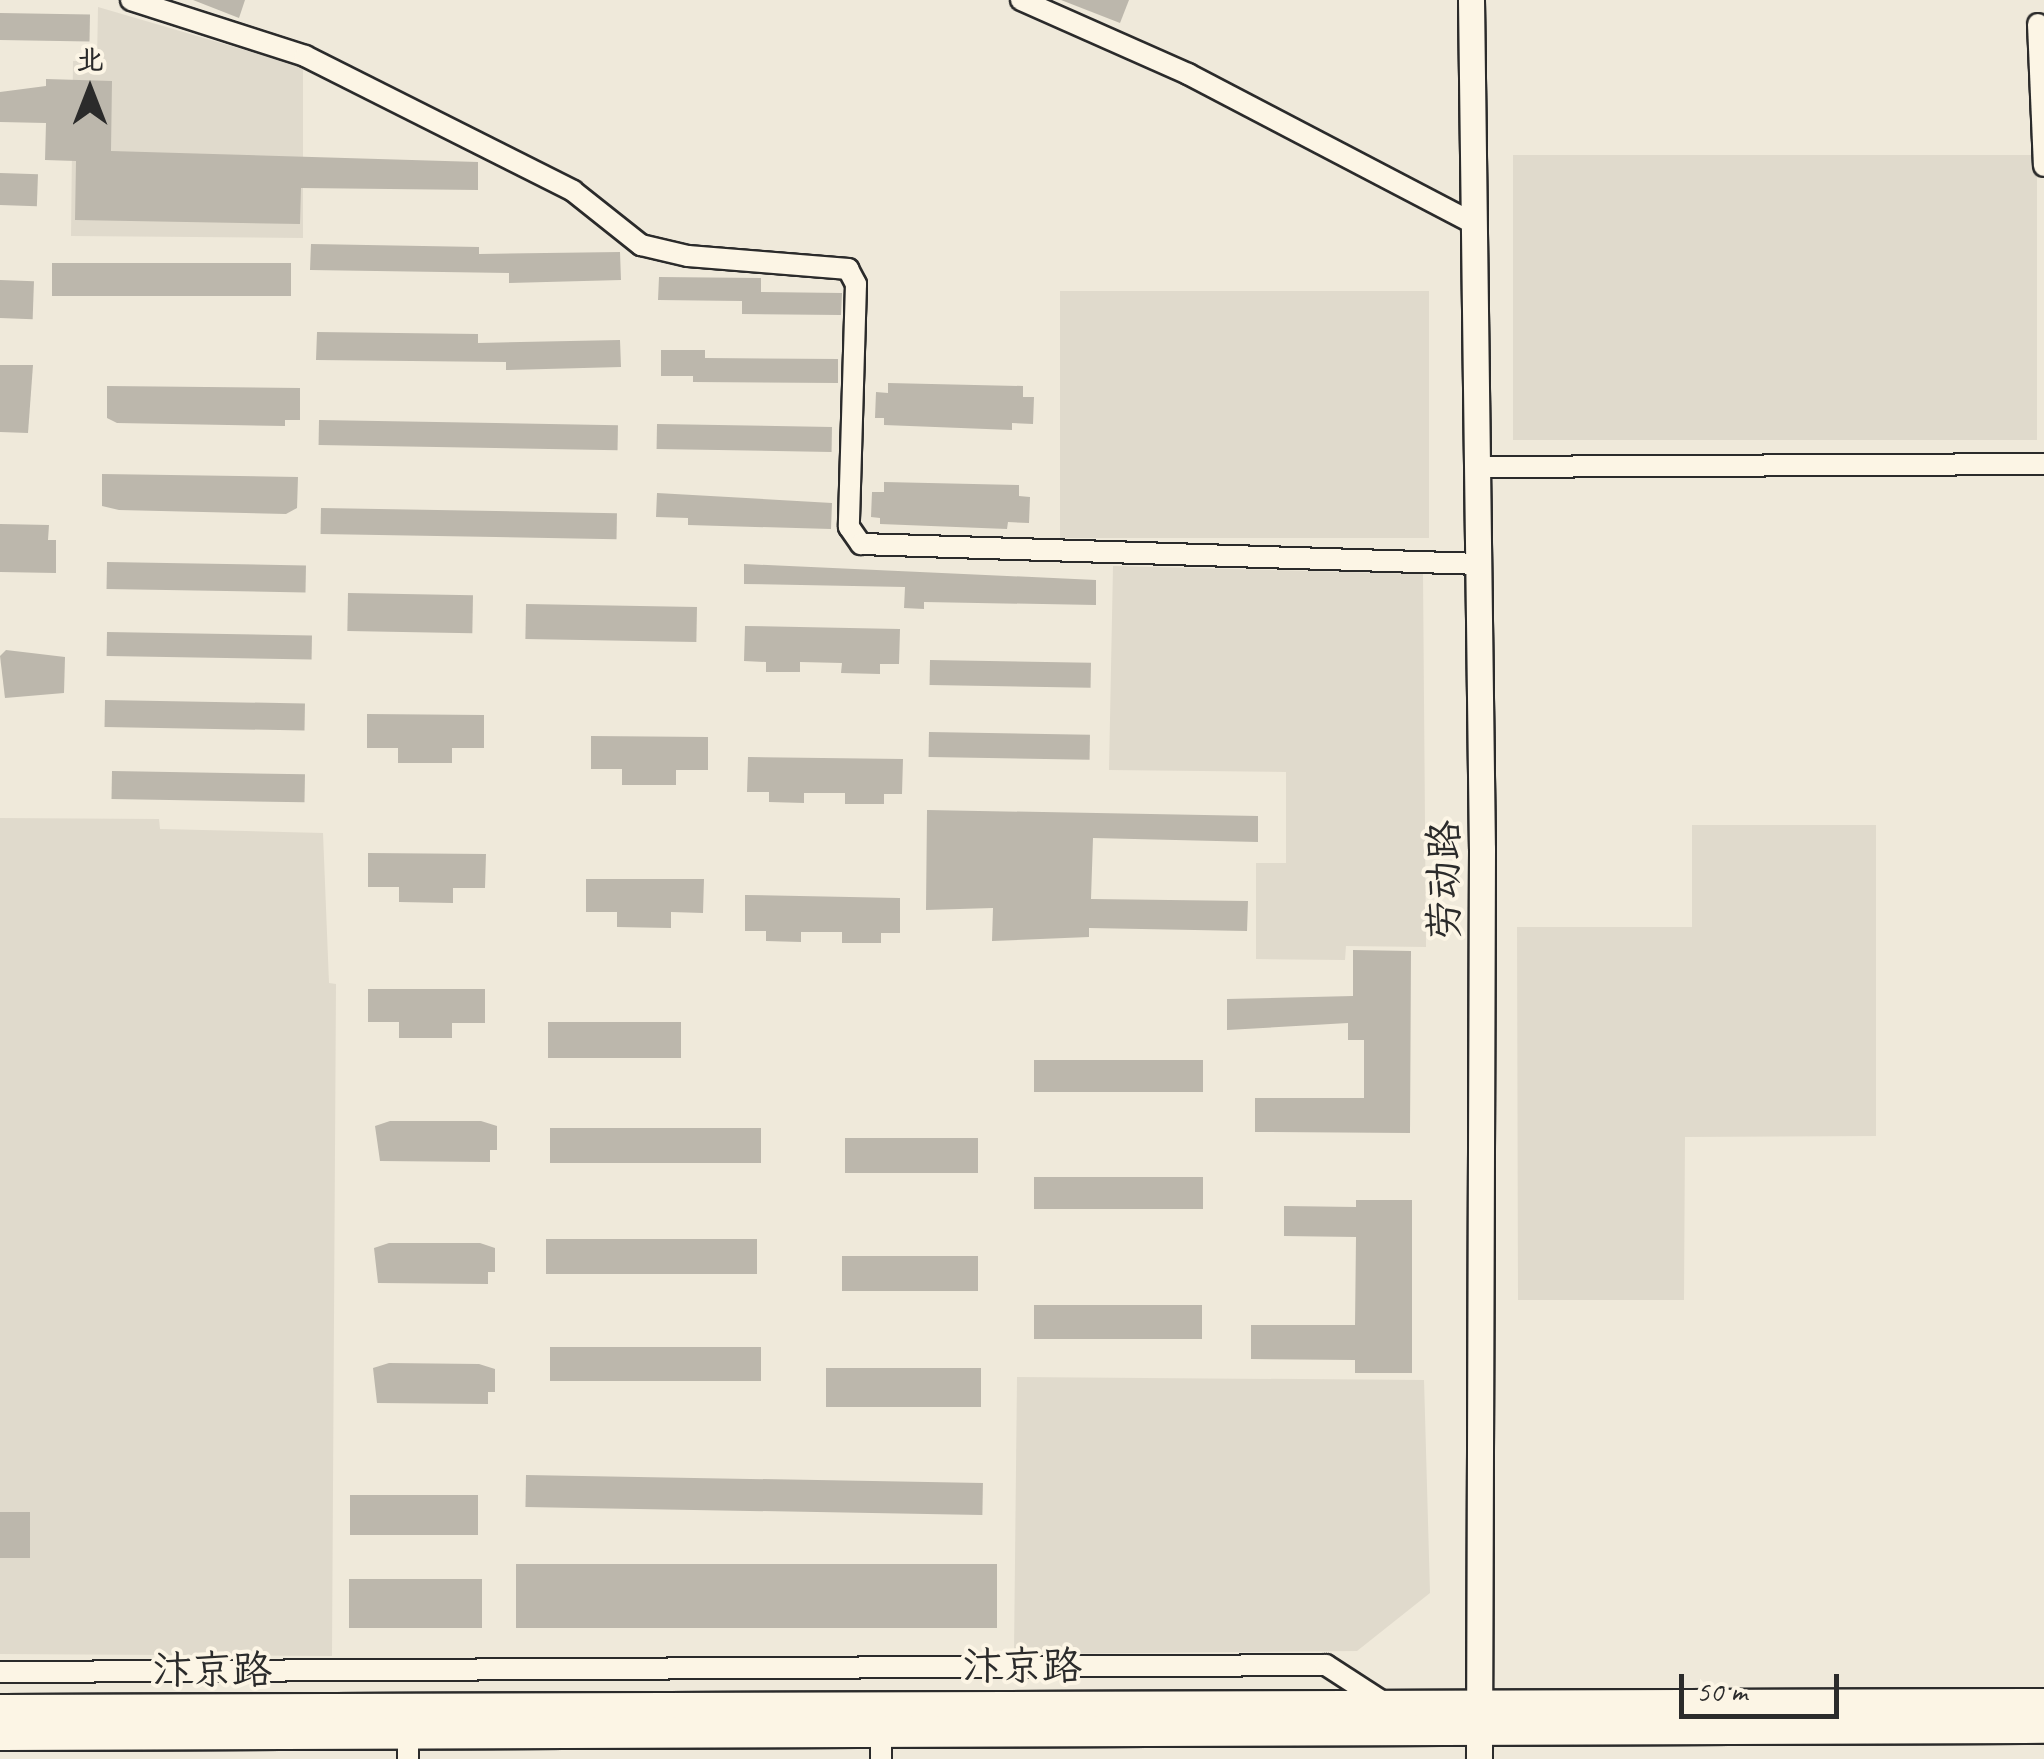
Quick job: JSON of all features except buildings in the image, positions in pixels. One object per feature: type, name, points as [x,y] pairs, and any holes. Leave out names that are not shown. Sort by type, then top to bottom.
[{"type":"main road","name":"汴京路","points":[[0,1710],[1386,1704],[1479,1732],[2044,1704]]},
{"type":"main road","name":"汴京路","points":[[0,1736],[408,1746],[881,1746],[1479,1732],[2044,1728]]},
{"type":"street","points":[[131,0],[262,39],[322,64],[573,191],[641,245],[688,256],[848,269],[856,284],[849,527],[861,544],[1479,564]]},
{"type":"street","points":[[1021,0],[1188,74],[1473,223]]},
{"type":"street","name":"劳动路","points":[[1472,0],[1479,564],[1479,1732]]},
{"type":"street","points":[[2038,24],[2044,166]]},
{"type":"street","points":[[1478,467],[2044,464]]},
{"type":"street","points":[[0,1672],[1326,1665],[1386,1704]]},
{"type":"shaded area","points":[[98,7],[303,67],[303,238],[71,236],[73,61],[97,61]]},
{"type":"shaded area","points":[[1513,155],[2037,155],[2037,440],[1513,440]]},
{"type":"shaded area","points":[[1060,291],[1429,291],[1429,538],[1060,538]]},
{"type":"shaded area","points":[[1113,566],[1423,574],[1426,947],[1346,946],[1345,960],[1256,959],[1256,863],[1286,863],[1286,772],[1109,770]]},
{"type":"shaded area","points":[[0,818],[159,819],[160,829],[323,833],[329,983],[336,984],[332,1656],[0,1654]]},
{"type":"shaded area","points":[[1692,825],[1876,825],[1876,1136],[1685,1137],[1684,1300],[1518,1300],[1517,927],[1692,927]]},
{"type":"shaded area","points":[[1017,1377],[1424,1380],[1430,1593],[1357,1651],[1014,1654]]}]
